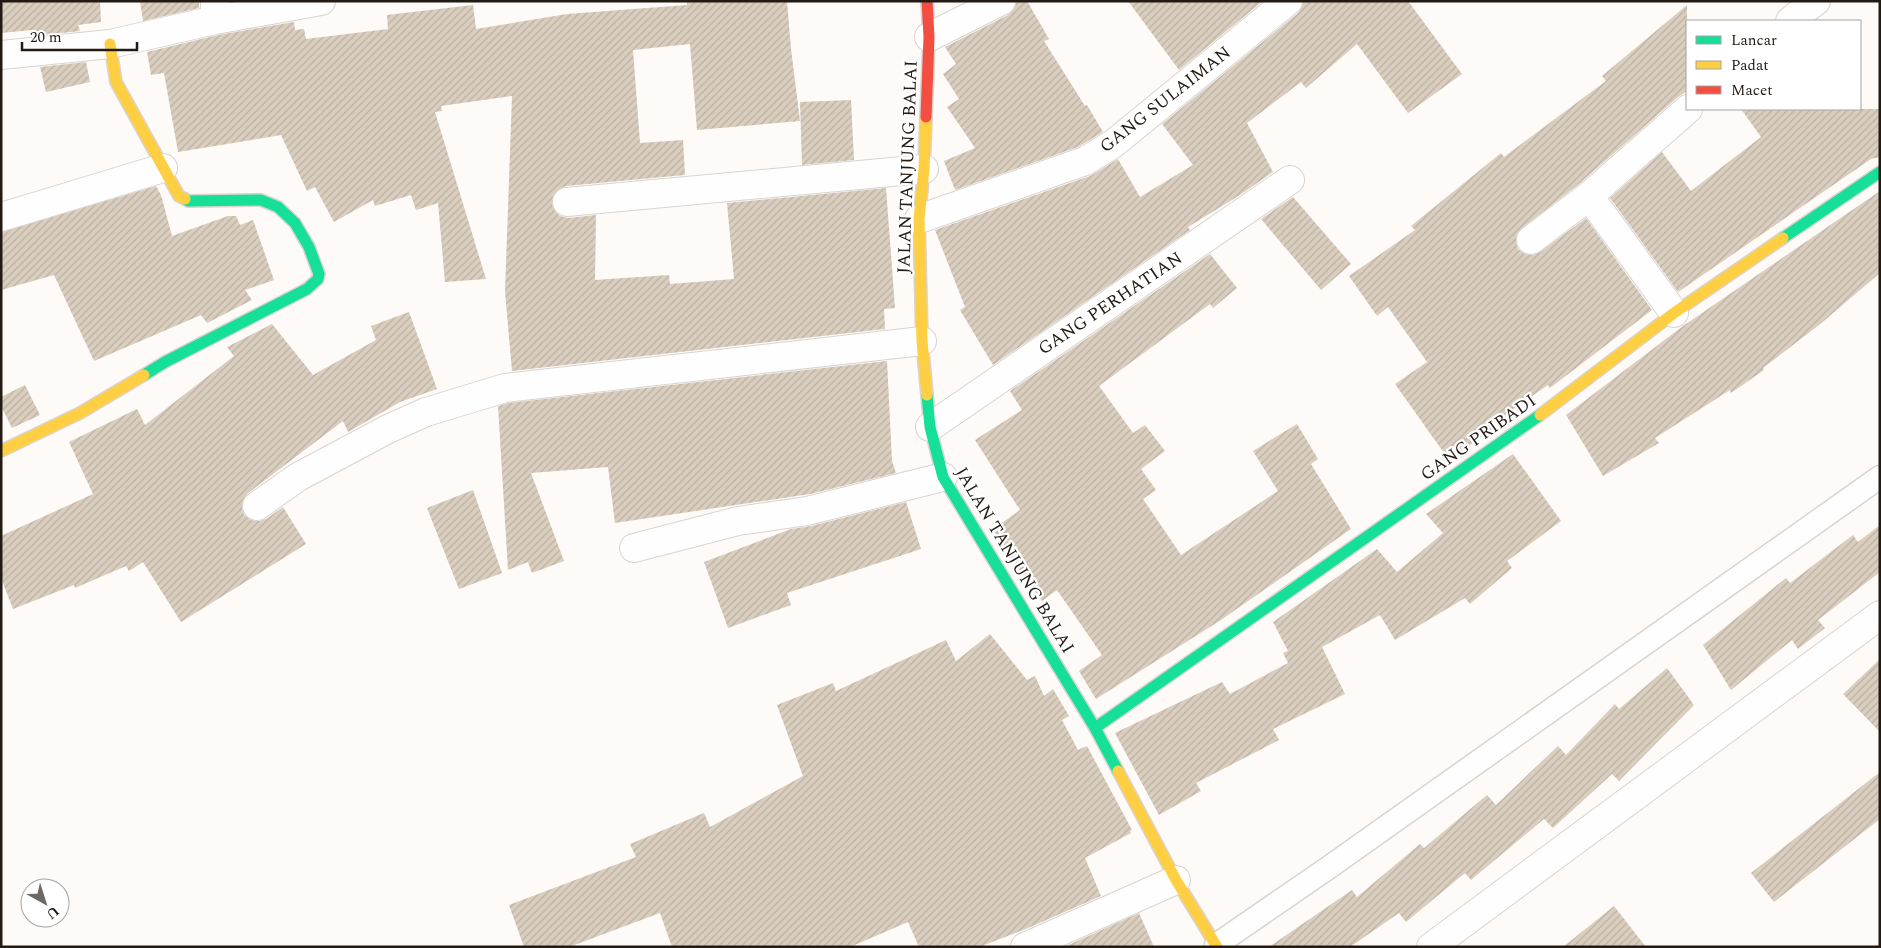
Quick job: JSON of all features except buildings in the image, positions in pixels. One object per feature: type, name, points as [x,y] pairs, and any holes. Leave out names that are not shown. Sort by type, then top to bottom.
[{"type":"street","points":[[1,55],[110,44],[215,11],[322,1]]},
{"type":"street","name":"JALAN TANJUNG BALAI","points":[[927,1],[929,37],[924,169],[919,219],[922,342],[930,427],[943,477],[1095,728],[1176,880],[1217,946]]},
{"type":"street","points":[[929,37],[1001,1]]},
{"type":"street","name":"GANG SULAIMAN","points":[[919,219],[1085,161],[1113,144],[1288,1]]},
{"type":"street","points":[[1791,20],[1816,1]]},
{"type":"street","points":[[1,451],[80,413],[165,362],[307,289],[318,279],[319,274],[309,247],[295,223],[278,207],[261,200],[188,202],[180,196],[116,82],[110,44]]},
{"type":"street","points":[[1531,240],[1589,196],[1687,110]]},
{"type":"street","points":[[1,217],[163,168]]},
{"type":"street","points":[[567,202],[924,169]]},
{"type":"street","name":"GANG PRIBADI","points":[[1095,728],[1531,421],[1674,313],[1880,172]]},
{"type":"street","name":"GANG PERHATIAN","points":[[930,427],[1290,180]]},
{"type":"street","points":[[1589,196],[1674,313]]},
{"type":"street","points":[[257,506],[298,477],[388,429],[426,412],[505,388],[922,342]]},
{"type":"street","points":[[634,548],[738,521],[807,511],[943,477]]},
{"type":"street","points":[[1431,947],[1880,616]]},
{"type":"street","points":[[1025,947],[1176,880]]},
{"type":"lane","points":[[1217,946],[1880,477]]},
{"type":"traffic: fast","points":[[1783,238],[1880,172]]},
{"type":"traffic: fast","points":[[144,375],[165,362],[307,289],[318,279],[319,274],[309,247],[295,223],[278,207],[261,200],[188,201],[185,199]]},
{"type":"traffic: fast","points":[[927,395],[930,427],[943,477],[1095,728],[1118,771]]},
{"type":"traffic: fast","points":[[1095,728],[1540,415]]},
{"type":"traffic: slow","points":[[110,44],[116,82],[179,196],[185,199]]},
{"type":"traffic: slow","points":[[926,117],[924,169],[919,219],[922,341],[927,395]]},
{"type":"traffic: slow","points":[[1540,415],[1674,313],[1783,238]]},
{"type":"traffic: slow","points":[[1,451],[80,413],[144,375]]},
{"type":"traffic: slow","points":[[1118,771],[1176,880],[1217,947]]},
{"type":"traffic: jam","points":[[926,117],[929,37],[927,1]]}]
